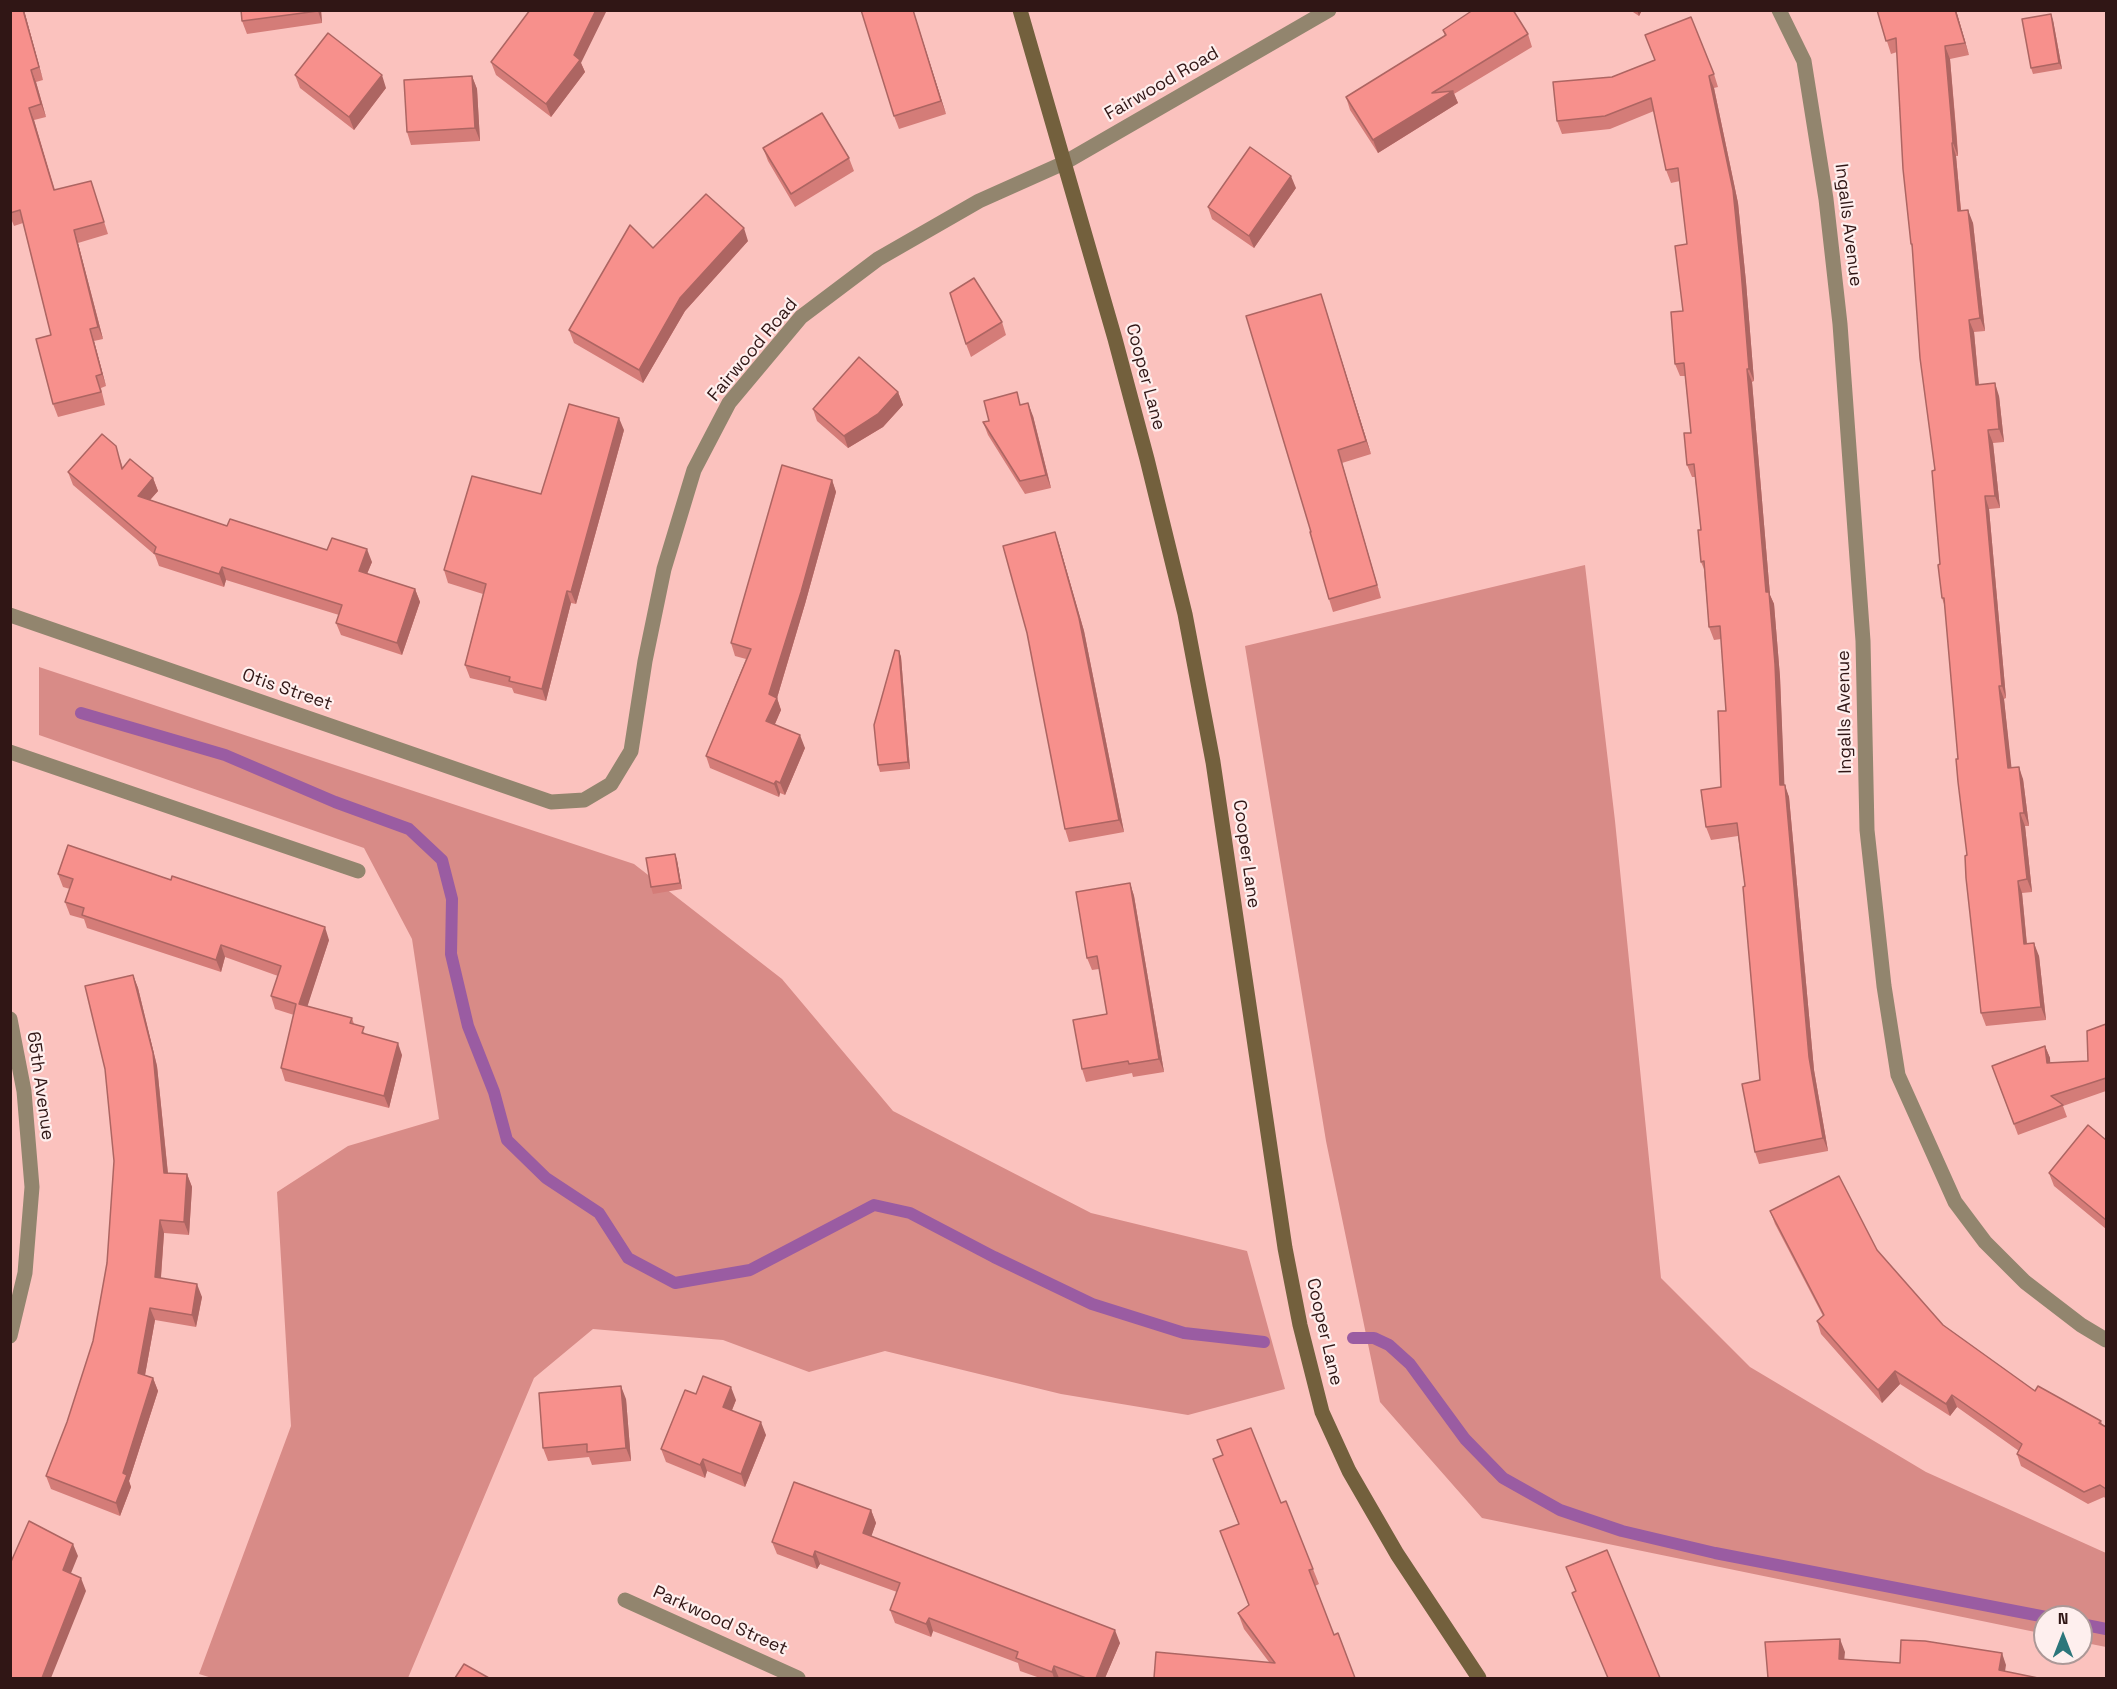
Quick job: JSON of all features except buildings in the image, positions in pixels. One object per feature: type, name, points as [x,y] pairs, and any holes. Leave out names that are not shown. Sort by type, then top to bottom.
[{"type":"street","name":"Cooper Lane","points":[[1020,10],[1144,448],[1185,614],[1213,762],[1286,1248],[1300,1325],[1322,1412],[1349,1471],[1397,1554],[1479,1678]]},
{"type":"street","name":"Fairwood Road","points":[[550,802],[584,800],[611,784],[631,751],[645,661],[664,569],[694,470],[729,403],[801,317],[878,260],[979,201],[1064,163],[1329,10]]},
{"type":"street","name":"Ingalls Avenue","points":[[1779,10],[1804,62],[1828,210],[1840,324],[1863,641],[1867,830],[1884,986],[1899,1075],[1955,1202],[1985,1242],[2025,1282],[2081,1325],[2106,1340]]},
{"type":"street","name":"Otis Street","points":[[10,615],[550,802]]},
{"type":"street","points":[[10,752],[358,872]]},
{"type":"street","name":"65th Avenue","points":[[10,1020],[24,1091],[32,1187],[25,1273],[10,1336]]},
{"type":"street","name":"Parkwood Street","points":[[625,1600],[798,1678]]},
{"type":"shaded area","points":[[1585,565],[1615,821],[1661,1278],[1750,1367],[1926,1472],[2106,1553],[2106,1647],[2093,1644],[2093,1605],[2033,1605],[2033,1632],[1482,1518],[1380,1402],[1326,1141],[1245,646]]},
{"type":"shaded area","points":[[39,667],[634,864],[782,979],[893,1111],[1091,1213],[1247,1251],[1285,1389],[1188,1415],[1061,1394],[885,1351],[809,1372],[723,1340],[593,1329],[534,1378],[408,1678],[212,1678],[199,1674],[291,1426],[277,1192],[348,1146],[439,1119],[412,939],[364,848],[39,735]]},
{"type":"waterway","points":[[81,713],[225,755],[335,802],[409,829],[442,860],[452,899],[451,954],[468,1026],[494,1092],[507,1140],[546,1178],[599,1213],[628,1258],[675,1283],[750,1270],[874,1205],[910,1213],[1092,1304],[1184,1333],[1264,1342]]},
{"type":"waterway","points":[[1353,1338],[1374,1338],[1389,1345],[1410,1364],[1465,1439],[1503,1478],[1560,1510],[1622,1531],[1715,1553],[2033,1614]]},
{"type":"waterway","points":[[2093,1626],[2106,1629]]}]
